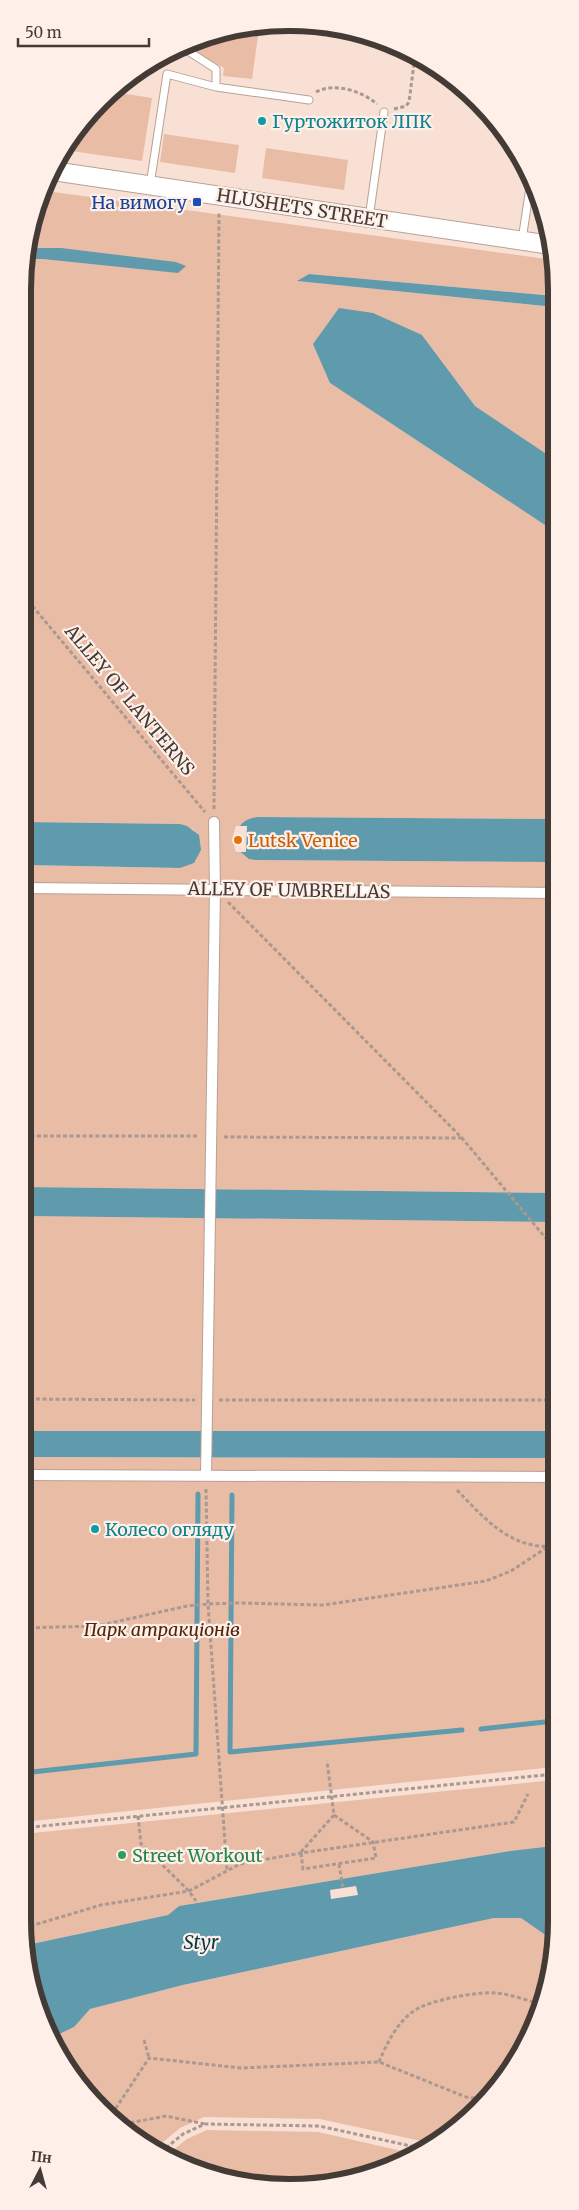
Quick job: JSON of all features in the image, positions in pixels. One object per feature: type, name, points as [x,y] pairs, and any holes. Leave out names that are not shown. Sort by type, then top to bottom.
[{"type":"street","name":"HLUSHETS STREET","points":[[60,172],[544,244]]},
{"type":"street","points":[[206,1476],[216,890],[214,822]]},
{"type":"street","name":"ALLEY OF UMBRELLAS","points":[[31,888],[548,893]]},
{"type":"street","points":[[31,1475],[548,1477]]},
{"type":"lane","points":[[189,52],[216,69],[216,87]]},
{"type":"lane","points":[[150,185],[167,74],[216,87],[309,100]]},
{"type":"lane","points":[[368,218],[384,112]]},
{"type":"lane","points":[[522,240],[529,193]]},
{"type":"path","points":[[309,100],[316,91],[326,87],[362,93],[384,112],[408,105],[415,64]]},
{"type":"path","points":[[214,822],[220,195]]},
{"type":"path","name":"ALLEY OF LANTERNS","points":[[31,604],[214,822]]},
{"type":"path","points":[[216,890],[462,1138],[548,1240]]},
{"type":"path","points":[[31,1136],[462,1138]]},
{"type":"path","points":[[31,1399],[548,1400]]},
{"type":"path","points":[[206,1476],[208,1604],[221,1808],[227,1871]]},
{"type":"path","points":[[445,1476],[496,1529],[523,1542],[548,1546]]},
{"type":"path","points":[[31,1628],[97,1626],[187,1606],[208,1604],[323,1605],[486,1582],[511,1571],[548,1547]]},
{"type":"path","points":[[327,1761],[334,1815],[301,1853],[303,1869],[376,1858],[373,1842],[334,1815]]},
{"type":"path","points":[[31,1827],[548,1775]]},
{"type":"path","points":[[31,1926],[101,1904],[189,1890],[240,1864],[301,1853],[514,1822],[528,1794]]},
{"type":"path","points":[[138,1816],[141,1844],[189,1890],[196,1901]]},
{"type":"path","points":[[339,1864],[343,1888]]},
{"type":"path","points":[[378,2062],[386,2044],[398,2027],[417,2009],[459,1996],[496,1993],[535,2002]]},
{"type":"path","points":[[114,2110],[149,2058],[144,2040]]},
{"type":"path","points":[[149,2058],[241,2068],[378,2062],[466,2097],[477,2098]]},
{"type":"path","points":[[129,2123],[166,2116],[205,2124],[319,2126],[414,2147]]},
{"type":"path","points":[[167,2148],[184,2134],[205,2124]]},
{"type":"green space","points":[[258,33],[252,79],[223,76],[224,68],[193,50],[223,40]]},
{"type":"green space","points":[[121,93],[152,98],[142,161],[72,151],[95,119]]},
{"type":"green space","points":[[164,134],[239,145],[235,173],[160,162]]},
{"type":"green space","points":[[266,148],[348,160],[344,190],[262,178]]},
{"type":"green space","points":[[51,192],[546,259],[548,295],[309,274],[298,281],[548,306],[548,455],[475,406],[422,335],[330,383],[548,527],[548,819],[257,817],[256,860],[548,862],[548,1193],[31,1187],[31,865],[180,868],[194,830],[180,824],[31,822],[31,290],[33,259],[43,259],[61,248],[34,248],[40,223]]},
{"type":"green space","points":[[31,1216],[548,1222],[548,1431],[31,1431]]},
{"type":"green space","name":"Парк атракціонів","points":[[31,1457],[548,1458],[548,1768],[31,1821]]},
{"type":"green space","points":[[548,1781],[548,1848],[510,1851],[179,1906],[168,1915],[32,1944],[31,1833]]},
{"type":"green space","points":[[494,1918],[521,1918],[547,1936],[543,1971],[534,2004],[513,2050],[484,2091],[460,2115],[423,2141],[320,2119],[204,2117],[180,2128],[160,2144],[146,2135],[119,2115],[95,2091],[75,2064],[58,2034],[73,2027],[90,2009],[183,1985]]},
{"type":"green space","points":[[207,2130],[318,2132],[405,2152],[373,2165],[340,2174],[290,2179],[239,2174],[206,2165],[173,2151],[187,2139]]},
{"type":"water","points":[[34,248],[61,248],[176,262],[186,266],[178,273],[33,259]]},
{"type":"water","points":[[309,274],[548,295],[548,306],[297,281]]},
{"type":"water","points":[[339,308],[373,313],[422,335],[475,406],[548,455],[548,527],[330,383],[313,344]]},
{"type":"water","points":[[257,817],[548,819],[548,862],[249,859],[237,849],[239,828],[241,824]]},
{"type":"water","points":[[31,822],[180,824],[187,826],[199,835],[201,850],[194,863],[180,868],[31,865]]},
{"type":"water","points":[[31,1187],[548,1193],[548,1222],[31,1216]]},
{"type":"water","points":[[31,1431],[548,1431],[548,1458],[31,1457]]},
{"type":"water","name":"Styr","points":[[548,1847],[547,1936],[521,1918],[494,1918],[183,1985],[90,2009],[74,2027],[58,2035],[45,2004],[36,1971],[32,1944],[168,1915],[179,1906],[510,1851]]},
{"type":"pier","points":[[236,826],[247,826],[246,852],[237,852],[235,850],[233,835]]},
{"type":"pier","points":[[356,1886],[358,1895],[331,1899],[330,1890]]},
{"type":"waterway","points":[[31,1772],[196,1754],[198,1494]]},
{"type":"waterway","points":[[232,1495],[230,1752],[462,1730]]},
{"type":"waterway","points":[[481,1729],[548,1722]]},
{"type":"place","name":"Гуртожиток ЛПК","points":[[262,121]]},
{"type":"place","name":"На вимогу","points":[[197,202]]},
{"type":"place","name":"Lutsk Venice","points":[[238,840]]},
{"type":"place","name":"Колесо огляду","points":[[95,1529]]},
{"type":"place","name":"Street Workout","points":[[122,1855]]}]
